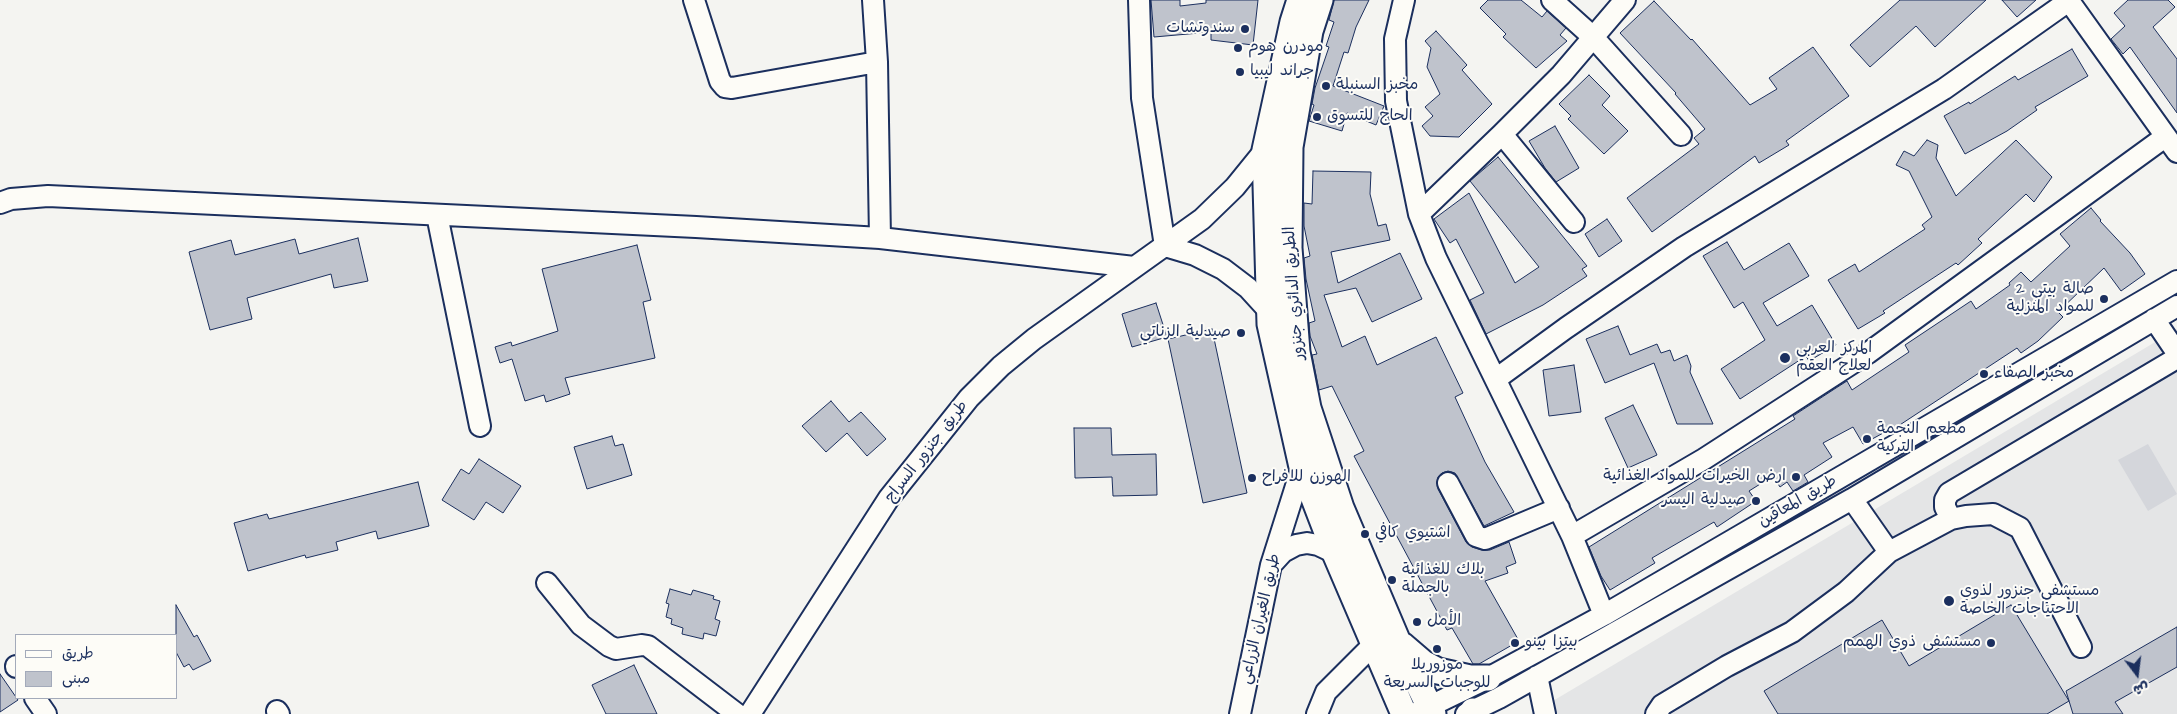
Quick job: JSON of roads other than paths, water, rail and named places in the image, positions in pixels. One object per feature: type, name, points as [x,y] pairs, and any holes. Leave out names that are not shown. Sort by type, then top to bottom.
[{"type":"main road","name":"الطريق الدائري جنزور","points":[[1300,0],[1293,22],[1265,150],[1269,311],[1278,363],[1302,467],[1335,553],[1425,712]]},
{"type":"main road","name":"الطريق الدائري جنزور","points":[[1320,0],[1310,31],[1290,147],[1289,248],[1297,352],[1308,408],[1328,473],[1354,540],[1386,642],[1404,714]]},
{"type":"main road","points":[[1386,642],[1438,670],[1470,678],[1488,678]]},
{"type":"street","points":[[694,0],[720,81],[725,87],[732,88],[877,62]]},
{"type":"street","points":[[873,0],[877,62],[880,238]]},
{"type":"street","points":[[1139,0],[1142,98],[1165,246],[1195,255],[1223,269],[1248,288],[1269,311]]},
{"type":"street","points":[[1404,0],[1395,39],[1396,101],[1419,214],[1436,258],[1572,536],[1604,615]]},
{"type":"street","points":[[1552,0],[1593,38],[1681,135]]},
{"type":"street","points":[[1419,214],[1561,74],[1625,0]]},
{"type":"street","points":[[1496,379],[1566,328],[1684,247],[1944,89],[2070,0],[2171,144],[1868,354],[1704,459],[1572,536]]},
{"type":"street","points":[[1502,134],[1574,222]]},
{"type":"street","name":"طريق جنزور السراج","points":[[750,714],[889,498],[969,398],[1000,366],[1165,246],[1218,204],[1246,175],[1265,150]]},
{"type":"street","points":[[0,203],[11,199],[48,196],[880,238],[1134,267]]},
{"type":"street","points":[[438,215],[480,426]]},
{"type":"street","name":"طريق المعاقين","points":[[1425,712],[1604,615],[2177,281]]},
{"type":"street","name":"طريق المعاقين","points":[[1470,713],[1852,499],[2177,306]]},
{"type":"street","points":[[2154,319],[2177,354]]},
{"type":"street","points":[[1951,519],[1945,507],[1945,500],[1950,493],[2177,358]]},
{"type":"street","name":"طريق الغيران الزراعي","points":[[1240,714],[1271,565],[1302,467]]},
{"type":"street","points":[[1448,483],[1476,536],[1485,539],[1559,508]]},
{"type":"street","points":[[1852,499],[1889,552]]},
{"type":"street","points":[[1656,714],[1662,705],[1727,666],[1792,632],[1846,592],[1889,552],[1951,519],[1966,516],[1993,514],[2020,528],[2082,647]]},
{"type":"street","points":[[1271,565],[1284,552],[1296,544],[1312,544],[1335,553]]},
{"type":"street","points":[[547,583],[581,625],[609,646],[616,649],[642,645],[648,646],[737,714]]},
{"type":"street","points":[[1317,714],[1326,692],[1386,642]]},
{"type":"street","points":[[1537,676],[1545,714]]},
{"type":"street","points":[[37,699],[46,714]]},
{"type":"place","name":"سندوتشات","points":[[1245,29]]},
{"type":"place","name":"مودرن هوم","points":[[1238,48]]},
{"type":"place","name":"جراند ليبيا","points":[[1240,72]]},
{"type":"place","name":"مخبز السنبلة","points":[[1326,86]]},
{"type":"place","name":"الحاج للتسوق","points":[[1317,117]]},
{"type":"place","name":"صالة بيتي 2 للمواد المنزلية","points":[[2104,299]]},
{"type":"place","name":"صيدلية الزناتي","points":[[1241,333]]},
{"type":"place","name":"المركز العربي لعلاج العقم","points":[[1785,358]]},
{"type":"place","name":"مخبز الصفاء","points":[[1984,374]]},
{"type":"place","name":"مطعم النجمة التركية","points":[[1867,439]]},
{"type":"place","name":"ارض الخيرات للمواد الغذائية","points":[[1796,477]]},
{"type":"place","name":"الهوزن للافراح","points":[[1252,478]]},
{"type":"place","name":"صيدلية اليسر","points":[[1756,501]]},
{"type":"place","name":"اشتيوي كافي","points":[[1365,534]]},
{"type":"place","name":"بلاك للغذائية بالجملة","points":[[1392,580]]},
{"type":"place","name":"مستشفي جنزور لذوي الاحتياجات الخاصة","points":[[1949,601]]},
{"type":"place","name":"الأمل","points":[[1417,622]]},
{"type":"place","name":"بيتزا بينو","points":[[1515,643]]},
{"type":"place","name":"مستشفى ذوي الهمم","points":[[1991,643]]},
{"type":"place","name":"موزوريلا للوجبات السريعة","points":[[1437,649]]}]
